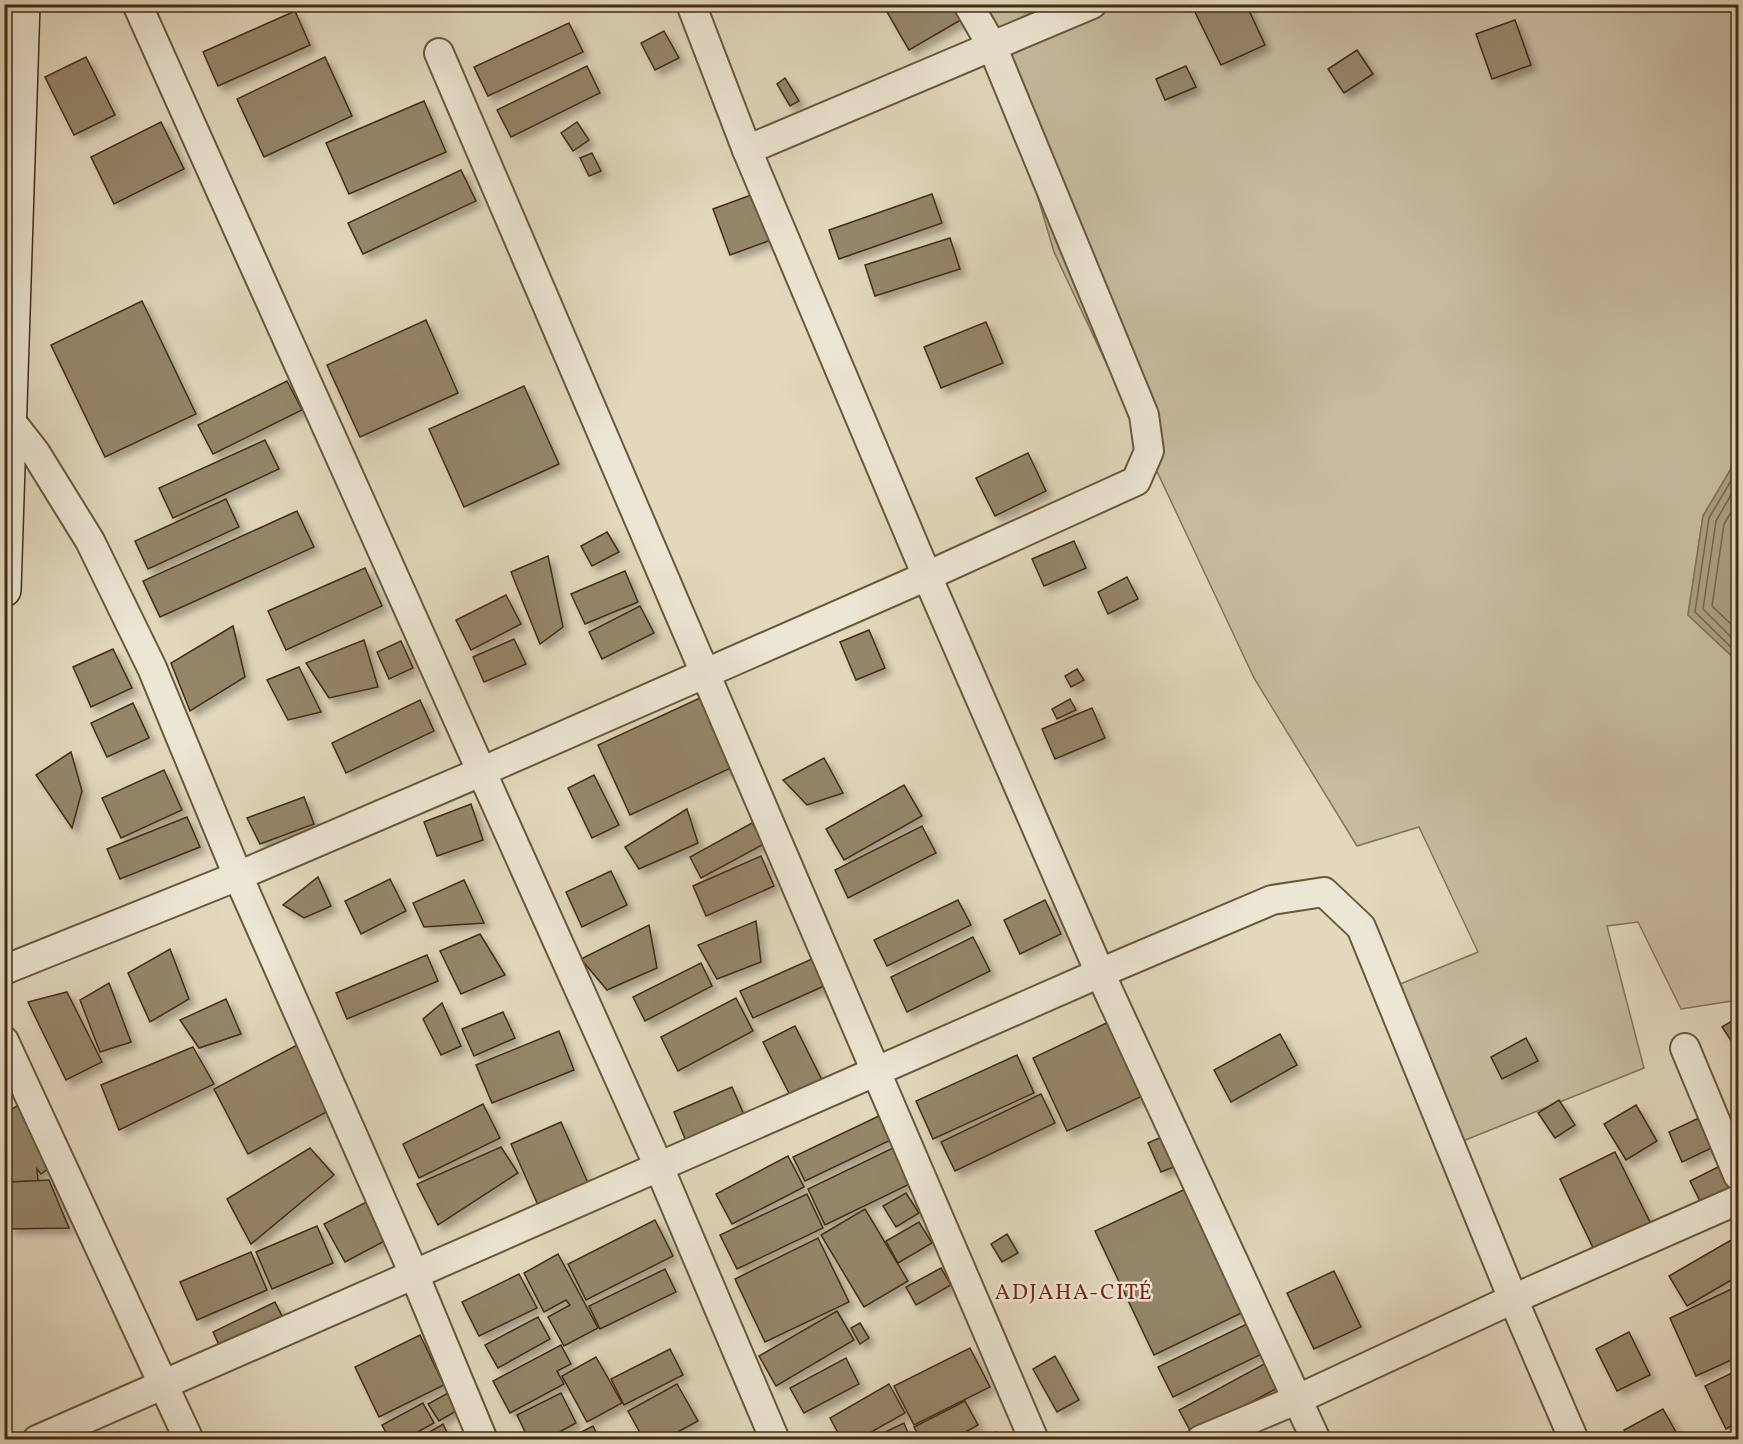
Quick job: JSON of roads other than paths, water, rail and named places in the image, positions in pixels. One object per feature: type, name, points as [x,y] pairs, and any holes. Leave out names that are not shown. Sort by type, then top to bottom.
[{"type":"main road","points":[[4,590],[23,4]]},
{"type":"street","points":[[137,4],[659,1167],[775,1440]]},
{"type":"street","points":[[691,4],[747,150],[927,576],[1100,973],[1316,1440]]},
{"type":"street","points":[[4,970],[238,876],[483,771],[927,576],[1136,481],[1149,451],[1144,415],[992,46],[968,4]]},
{"type":"street","points":[[747,150],[1092,4]]},
{"type":"street","points":[[439,53],[1034,1440]]},
{"type":"street","points":[[10,420],[35,452],[90,541],[152,668],[238,876],[414,1274],[483,1440]]},
{"type":"street","points":[[37,1440],[1100,973],[1272,900],[1324,892],[1361,927],[1513,1299],[1574,1440]]},
{"type":"street","points":[[4,1041],[189,1440]]},
{"type":"street","points":[[1685,1048],[1738,1175]]},
{"type":"street","points":[[1201,1440],[1298,1399],[1513,1299],[1738,1200]]},
{"type":"water","points":[[1738,457],[1738,662],[1688,615],[1703,516]]},
{"type":"district","name":"ADJAHA-CITÉ","points":[[1074,1291]]}]
